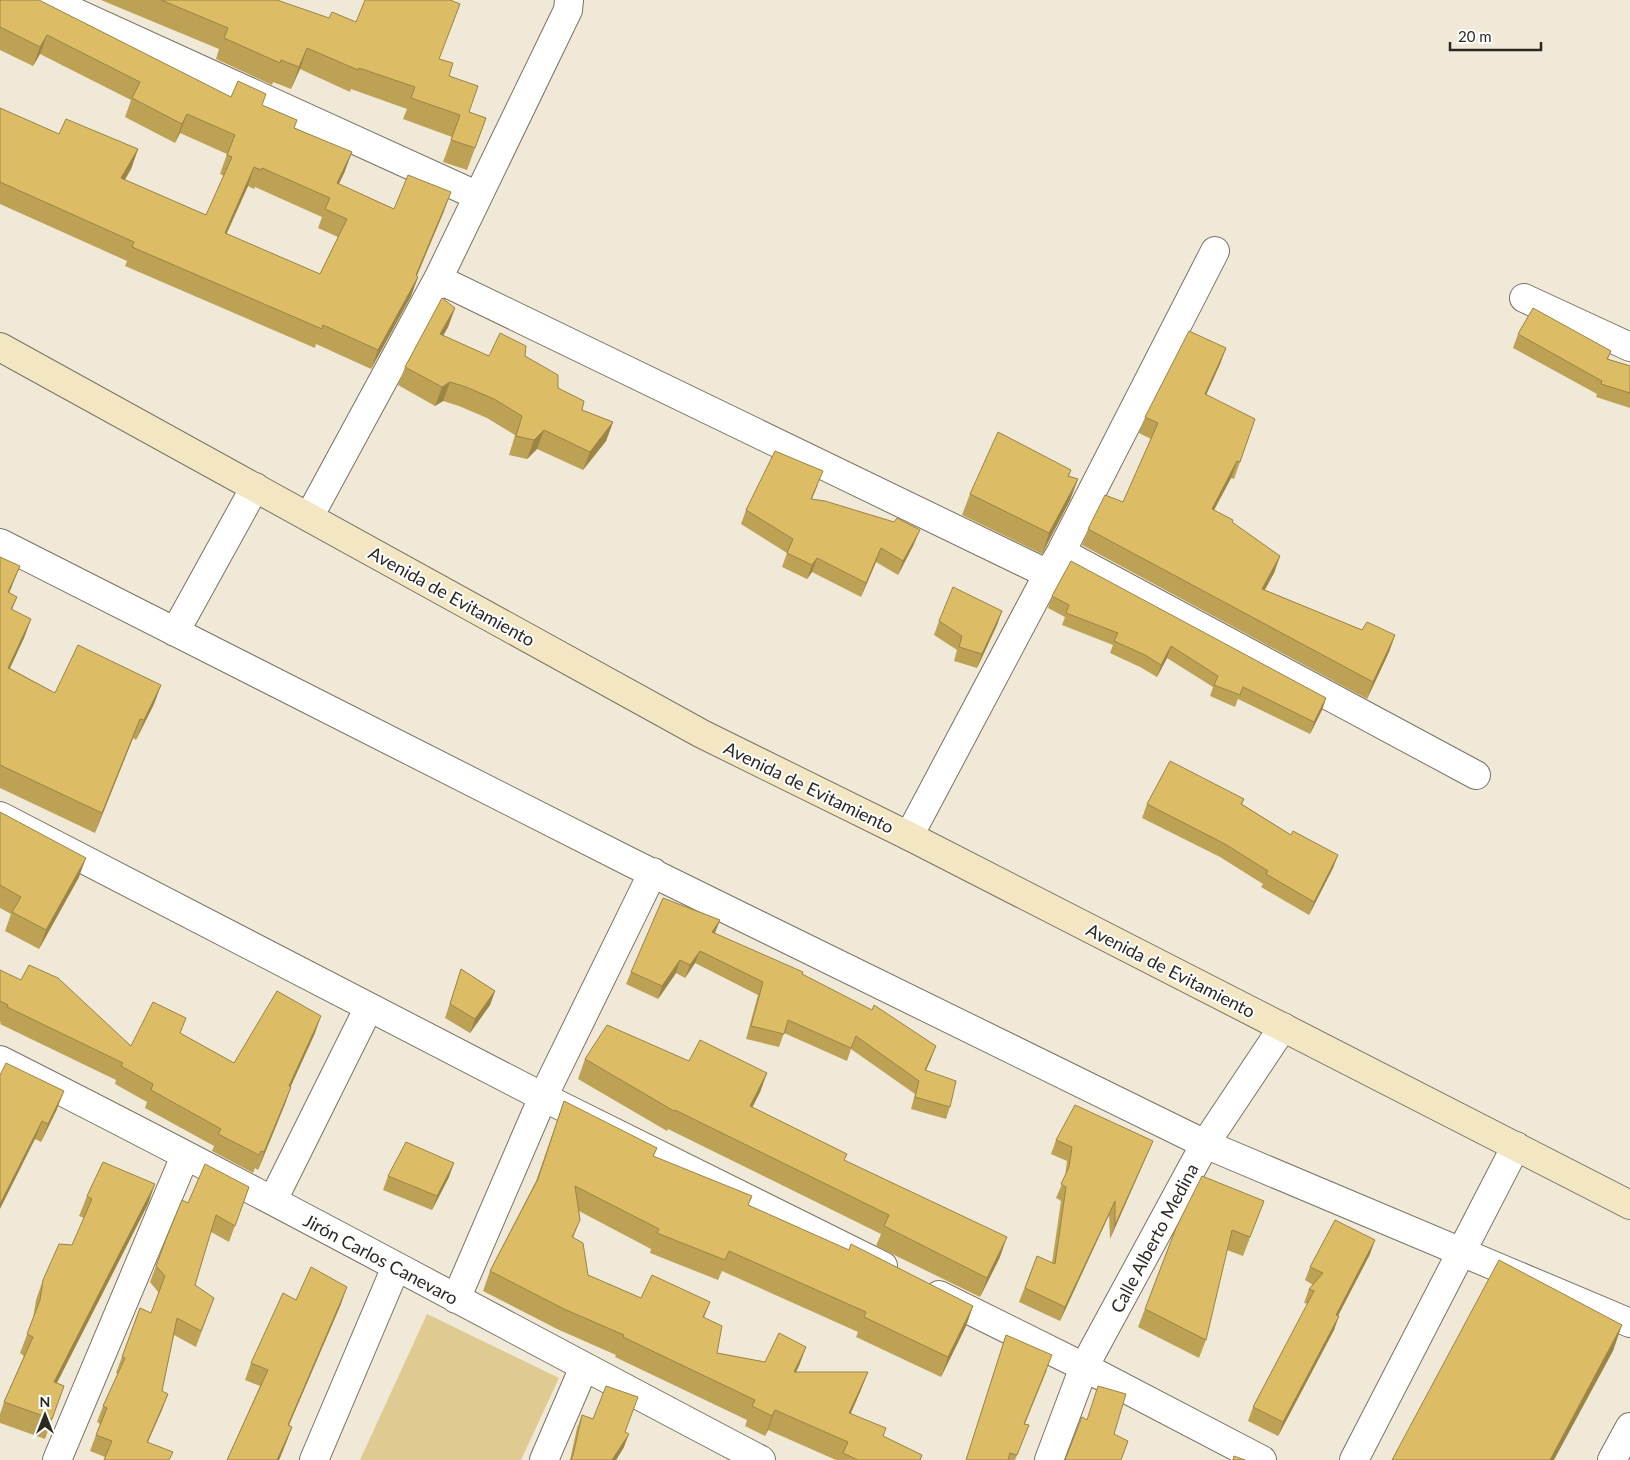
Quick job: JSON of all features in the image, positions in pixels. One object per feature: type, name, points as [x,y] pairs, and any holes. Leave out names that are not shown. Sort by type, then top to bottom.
[{"type":"street","points":[[48,0],[478,196]]},
{"type":"street","points":[[309,517],[438,279],[568,10],[568,0]]},
{"type":"street","points":[[909,836],[1054,563],[1215,251]]},
{"type":"street","points":[[438,279],[1054,563],[1476,775]]},
{"type":"street","points":[[1524,298],[1630,347]]},
{"type":"street","name":"Avenida de Evitamiento","points":[[0,347],[702,734],[909,836],[1630,1205]]},
{"type":"street","points":[[175,632],[255,487]]},
{"type":"street","points":[[0,543],[653,872],[1205,1144],[1463,1251],[1630,1323]]},
{"type":"street","points":[[0,816],[543,1097],[1084,1367],[1262,1460]]},
{"type":"street","points":[[456,1299],[543,1097],[653,872]]},
{"type":"street","points":[[273,1200],[368,1007]]},
{"type":"street","name":"Calle Alberto Medina","points":[[1049,1460],[1084,1367],[1205,1144],[1283,1027]]},
{"type":"street","name":"Jirón Carlos Canevaro","points":[[0,1060],[273,1200],[761,1460]]},
{"type":"street","points":[[1354,1460],[1516,1146]]},
{"type":"street","points":[[57,1460],[185,1156]]},
{"type":"street","points":[[314,1460],[396,1267]]},
{"type":"street","points":[[544,1460],[584,1367]]},
{"type":"street","points":[[1612,1460],[1630,1427]]},
{"type":"shaded area","points":[[427,1314],[559,1378],[521,1460],[360,1460]]},
{"type":"building","points":[[0,0],[39,0],[231,97],[238,81],[266,94],[262,105],[297,120],[294,128],[352,152],[337,183],[394,209],[408,175],[451,192],[416,275],[418,277],[378,350],[323,325],[322,329],[132,247],[134,242],[0,182],[0,108],[59,134],[66,119],[138,149],[121,178],[206,215],[232,157],[227,155],[235,135],[187,114],[182,124],[132,98],[140,82],[47,35],[40,47],[0,27]],"holes":[[[254,167],[261,170],[262,168],[330,198],[325,209],[347,219],[320,274],[225,233]]]},
{"type":"building","points":[[161,0],[277,0],[329,18],[332,12],[356,22],[365,0],[450,0],[460,4],[439,59],[453,63],[449,76],[478,86],[469,112],[486,118],[475,148],[451,140],[460,115],[411,98],[415,87],[359,68],[358,70],[307,48],[299,67],[281,60],[280,63],[224,38],[228,28]]},
{"type":"building","points":[[442,298],[455,308],[440,334],[489,356],[500,333],[526,346],[525,356],[558,375],[558,388],[584,401],[582,410],[613,422],[590,452],[544,430],[534,440],[516,436],[522,416],[494,399],[466,387],[450,382],[442,387],[405,367]]},
{"type":"building","points":[[1533,308],[1611,351],[1607,359],[1630,366],[1630,393],[1601,384],[1602,381],[1518,334]]},
{"type":"building","points":[[1189,331],[1226,348],[1205,394],[1255,419],[1240,462],[1237,461],[1212,509],[1233,520],[1232,522],[1280,556],[1262,589],[1362,630],[1367,622],[1395,635],[1373,682],[1088,529],[1105,495],[1123,502],[1158,423],[1145,417]]},
{"type":"building","points":[[998,432],[1071,470],[1068,476],[1078,479],[1049,533],[970,494]]},
{"type":"building","points":[[775,451],[823,471],[811,499],[825,501],[894,522],[897,518],[920,530],[903,561],[881,548],[866,583],[817,558],[812,565],[787,553],[793,539],[746,510]]},
{"type":"building","points":[[0,557],[20,566],[8,592],[17,597],[11,609],[31,619],[8,668],[55,693],[78,645],[161,685],[144,720],[140,719],[102,813],[0,765]]},
{"type":"building","points":[[1071,561],[1326,698],[1314,722],[1243,687],[1240,695],[1214,685],[1218,676],[1171,646],[1161,665],[1145,655],[1114,641],[1118,633],[1066,613],[1069,605],[1052,596]]},
{"type":"building","points":[[953,587],[1002,611],[982,654],[959,647],[962,636],[939,621]]},
{"type":"building","points":[[1170,761],[1244,799],[1241,804],[1291,835],[1293,831],[1338,855],[1314,902],[1266,874],[1268,871],[1225,844],[1147,804]]},
{"type":"building","points":[[0,812],[86,858],[46,930],[12,912],[21,897],[0,885]]},
{"type":"building","points":[[663,898],[720,920],[712,932],[803,972],[802,974],[872,1010],[874,1005],[936,1046],[925,1070],[956,1081],[950,1107],[915,1097],[919,1081],[856,1036],[851,1048],[788,1020],[784,1034],[751,1026],[763,982],[700,951],[690,965],[680,960],[662,986],[631,972]]},
{"type":"building","points":[[29,965],[58,978],[131,1046],[153,1002],[186,1018],[180,1033],[234,1063],[277,991],[321,1016],[289,1086],[291,1087],[264,1152],[261,1151],[259,1155],[218,1134],[221,1129],[151,1090],[153,1084],[121,1066],[123,1063],[7,1007],[8,1005],[0,1001],[0,970],[21,980]]},
{"type":"building","points":[[461,969],[495,991],[475,1019],[450,1004]]},
{"type":"building","points":[[607,1025],[689,1061],[700,1040],[767,1073],[750,1106],[847,1154],[844,1160],[1007,1237],[987,1278],[884,1226],[889,1215],[674,1111],[585,1059]]},
{"type":"building","points":[[6,1063],[64,1091],[48,1124],[42,1121],[0,1204],[0,1075]]},
{"type":"building","points":[[564,1101],[657,1148],[653,1156],[752,1196],[748,1205],[849,1250],[851,1244],[973,1306],[948,1357],[864,1317],[866,1312],[729,1251],[725,1260],[657,1233],[659,1229],[575,1186],[580,1220],[572,1237],[583,1243],[588,1275],[641,1298],[652,1275],[710,1302],[703,1317],[722,1326],[717,1353],[765,1362],[779,1333],[806,1347],[794,1372],[868,1372],[849,1413],[886,1428],[883,1436],[922,1455],[920,1460],[858,1460],[843,1453],[848,1442],[775,1410],[772,1416],[752,1406],[755,1400],[623,1337],[624,1335],[564,1309],[490,1271],[538,1179]]},
{"type":"building","points":[[1075,1105],[1153,1141],[1115,1225],[1115,1201],[1065,1307],[1025,1288],[1037,1256],[1055,1264],[1066,1187],[1061,1184],[1069,1167],[1072,1147],[1056,1140]]},
{"type":"building","points":[[406,1142],[454,1163],[437,1196],[388,1176]]},
{"type":"building","points":[[103,1162],[155,1184],[54,1382],[64,1386],[52,1419],[4,1402],[33,1337],[27,1334],[40,1300],[43,1280],[59,1244],[72,1245],[92,1199],[87,1196]]},
{"type":"building","points":[[205,1164],[249,1187],[235,1226],[216,1215],[195,1285],[214,1298],[201,1331],[177,1318],[162,1391],[168,1394],[147,1442],[173,1452],[169,1460],[104,1460],[112,1441],[96,1435],[107,1408],[103,1406],[125,1358],[122,1357],[140,1308],[151,1313],[165,1276],[156,1266],[182,1200],[188,1203]]},
{"type":"building","points":[[1202,1176],[1264,1201],[1250,1237],[1232,1230],[1206,1340],[1145,1309],[1176,1228]]},
{"type":"building","points":[[1335,1220],[1375,1240],[1336,1315],[1339,1316],[1283,1422],[1253,1407],[1314,1291],[1309,1289],[1323,1273],[1310,1267]]},
{"type":"building","points":[[1499,1260],[1622,1325],[1550,1460],[1392,1460]]},
{"type":"building","points":[[311,1267],[347,1287],[288,1425],[292,1427],[277,1460],[227,1460],[268,1370],[251,1363],[283,1293],[296,1300]]},
{"type":"building","points":[[1006,1335],[1052,1355],[1024,1424],[1029,1425],[1017,1455],[1010,1453],[1008,1460],[966,1460]]},
{"type":"building","points":[[606,1386],[638,1397],[625,1432],[629,1434],[612,1460],[571,1460],[582,1415],[593,1419]]},
{"type":"building","points":[[1098,1386],[1126,1394],[1114,1434],[1128,1441],[1121,1460],[1065,1460],[1082,1417],[1087,1420]]},
{"type":"building","points":[[1234,1456],[1245,1460],[1233,1460]]}]
